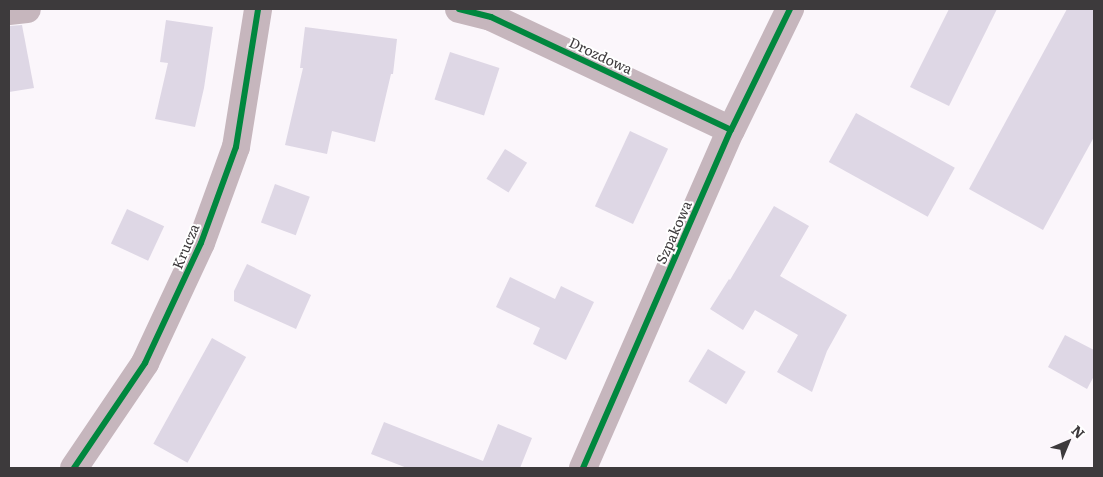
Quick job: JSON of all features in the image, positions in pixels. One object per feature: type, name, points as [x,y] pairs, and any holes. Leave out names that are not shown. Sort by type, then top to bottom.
[{"type":"street","points":[[9,11],[27,9]]},
{"type":"street","name":"Krucza","points":[[74,468],[145,363],[201,243],[236,148],[258,9]]},
{"type":"street","name":"Drozdowa","points":[[459,9],[493,13],[731,130]]},
{"type":"street","name":"Szpakowa","points":[[583,468],[731,130],[790,9]]},
{"type":"building","points":[[949,9],[997,9],[949,106],[910,87]]},
{"type":"building","points":[[1067,9],[1094,9],[1094,137],[1043,230],[969,189]]},
{"type":"building","points":[[166,20],[213,27],[204,88],[195,127],[155,119],[168,63],[160,62]]},
{"type":"building","points":[[22,25],[34,88],[9,92],[9,26]]},
{"type":"building","points":[[305,27],[397,39],[393,74],[391,74],[375,142],[332,131],[327,154],[285,145],[303,68],[300,68]]},
{"type":"building","points":[[450,52],[499,68],[484,116],[435,100]]},
{"type":"building","points":[[856,113],[955,168],[928,217],[829,162]]},
{"type":"building","points":[[630,131],[668,149],[633,224],[595,206]]},
{"type":"building","points":[[505,149],[527,163],[509,192],[486,179]]},
{"type":"building","points":[[275,184],[310,197],[296,235],[261,223]]},
{"type":"building","points":[[774,206],[809,226],[780,276],[847,315],[827,351],[812,392],[777,372],[798,335],[755,310],[743,330],[710,309],[730,280]]},
{"type":"building","points":[[127,209],[164,226],[148,261],[111,243]]},
{"type":"building","points":[[247,264],[311,295],[296,329],[234,301],[234,291]]},
{"type":"building","points":[[510,277],[555,299],[561,286],[594,302],[566,360],[533,344],[540,328],[496,307]]},
{"type":"building","points":[[1065,335],[1094,350],[1094,376],[1087,389],[1048,367]]},
{"type":"building","points":[[212,338],[246,357],[187,463],[153,444]]},
{"type":"building","points":[[708,349],[746,372],[726,404],[688,382]]},
{"type":"building","points":[[384,422],[483,461],[498,424],[532,438],[520,468],[407,468],[371,454]]},
{"type":"cycle path","points":[[74,468],[145,363],[201,243],[236,147],[258,9]]},
{"type":"cycle path","points":[[459,9],[491,17],[731,130]]},
{"type":"cycle path","points":[[583,468],[731,130],[790,9]]}]
